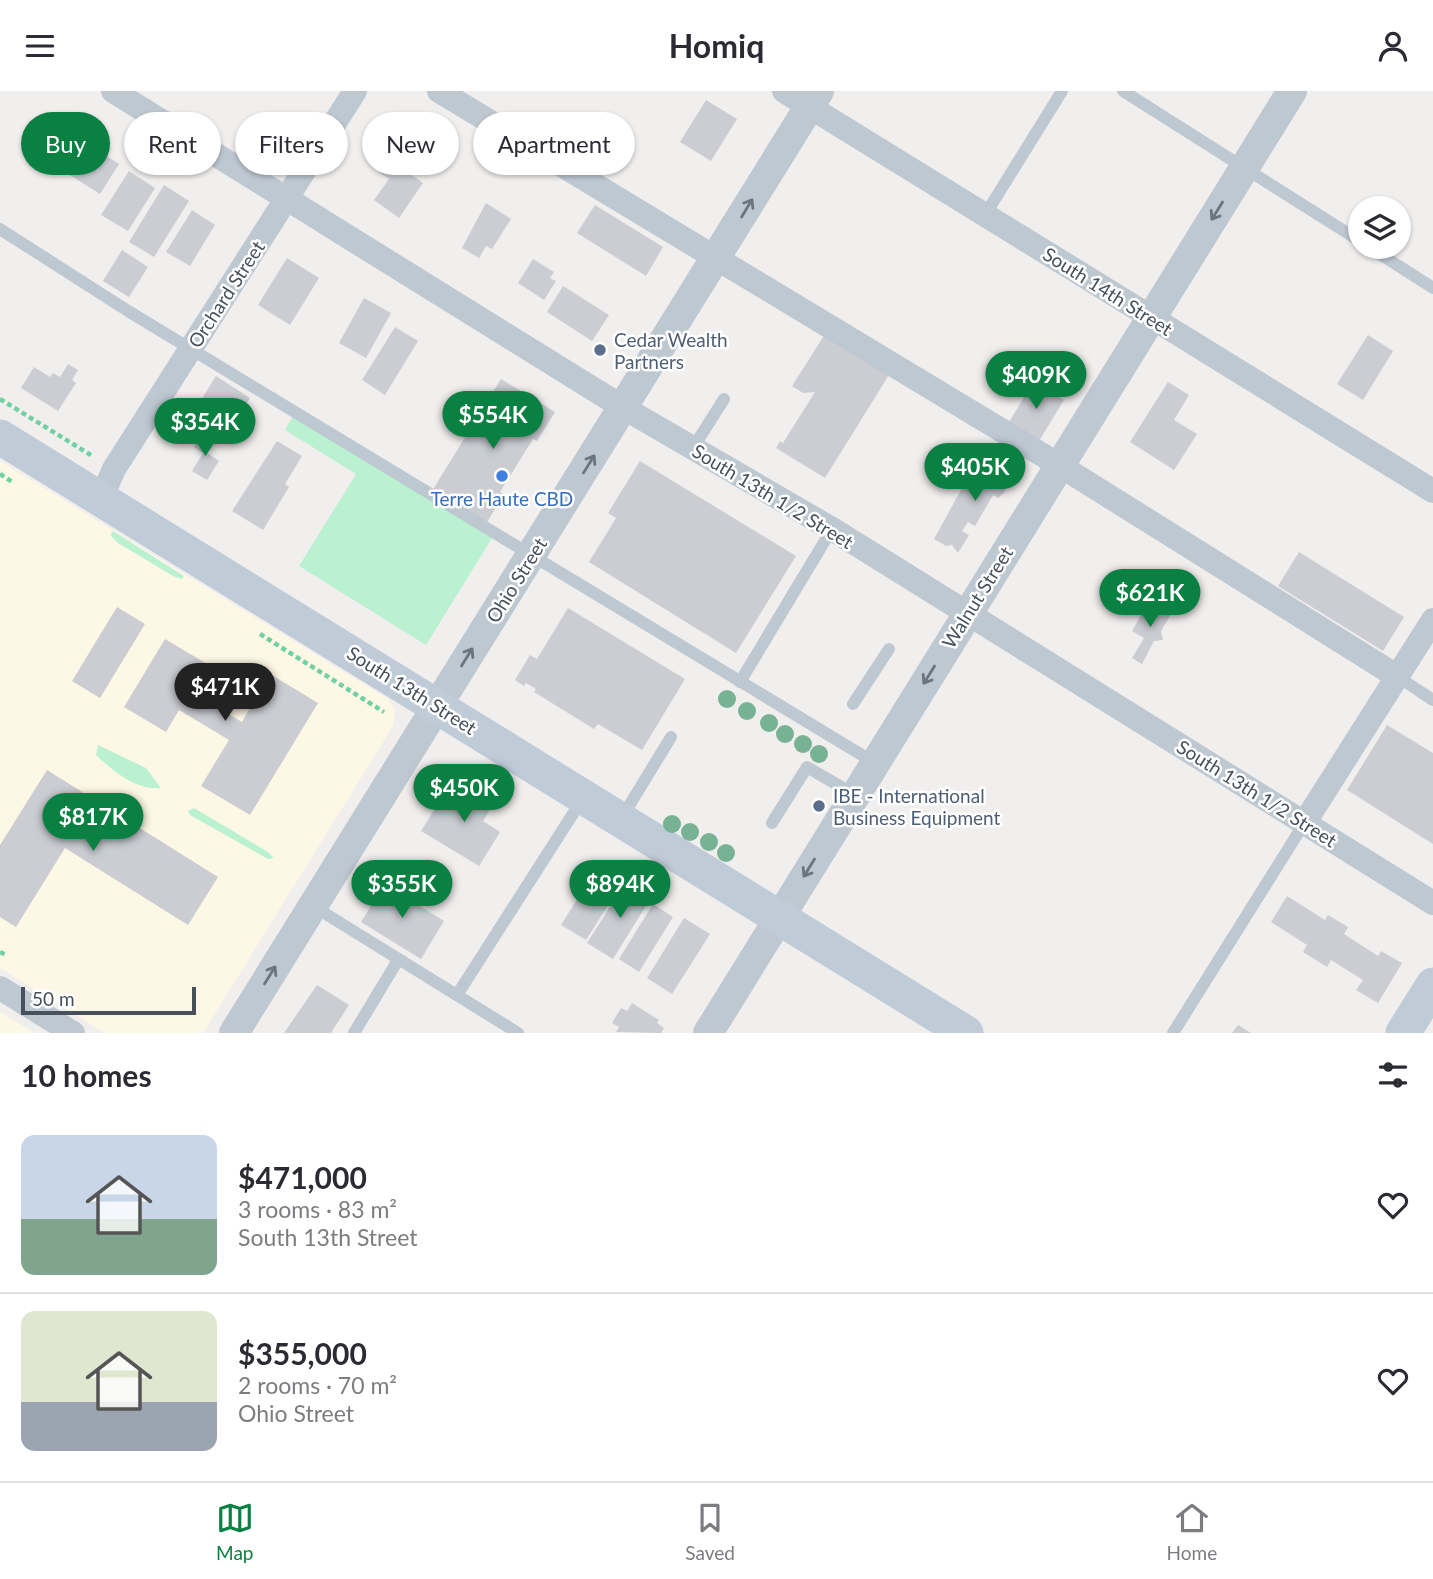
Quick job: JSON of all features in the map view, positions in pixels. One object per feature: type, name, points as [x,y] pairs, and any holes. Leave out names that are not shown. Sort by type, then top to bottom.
[{"type":"main road","name":"South 13th Street","points":[[0,437],[108,484],[437,704],[966,1033]]},
{"type":"main road","points":[[1403,1033],[1433,985]]},
{"type":"street","name":"South 13th 1/2 Street","points":[[113,91],[625,408],[832,529],[1433,903]]},
{"type":"street","name":"Orchard Street","points":[[108,484],[190,348],[355,91]]},
{"type":"street","points":[[439,91],[717,256],[1398,677]]},
{"type":"street","name":"South 14th Street","points":[[784,91],[814,99],[985,215],[1433,491]]},
{"type":"street","name":"Walnut Street","points":[[708,1033],[1292,91]]},
{"type":"street","name":"Ohio Street","points":[[234,1033],[437,704],[625,408],[814,99]]},
{"type":"street","points":[[1305,822],[1433,620]]},
{"type":"street","points":[[0,988],[73,1033]]},
{"type":"lane","points":[[985,215],[1062,91]]},
{"type":"lane","points":[[1123,91],[1348,233]]},
{"type":"lane","points":[[0,229],[190,348],[874,764]]},
{"type":"lane","points":[[1388,259],[1433,288]]},
{"type":"lane","points":[[693,448],[724,399]]},
{"type":"lane","points":[[740,682],[832,529]]},
{"type":"lane","points":[[853,704],[889,649]]},
{"type":"lane","points":[[1398,677],[1433,699]]},
{"type":"lane","points":[[621,819],[671,737]]},
{"type":"lane","points":[[772,823],[807,767],[855,795]]},
{"type":"lane","points":[[457,995],[585,796]]},
{"type":"lane","points":[[1173,1033],[1305,822]]},
{"type":"lane","points":[[313,906],[518,1033]]},
{"type":"lane","points":[[354,1033],[398,960]]},
{"type":"path","points":[[0,399],[108,484]]},
{"type":"path","points":[[0,951],[6,955]]},
{"type":"shaded area","points":[[0,461],[388,699],[395,709],[393,726],[203,1033],[105,1033],[0,968]]},
{"type":"shaded area","points":[[0,1012],[35,1033],[0,1033]]},
{"type":"green space","points":[[293,416],[492,538],[426,645],[299,566],[356,474],[285,430]]},
{"type":"green space","points":[[112,531],[184,576],[182,579],[173,576],[118,543],[111,536]]},
{"type":"green space","points":[[98,745],[146,768],[161,788],[134,783],[118,773],[96,755]]},
{"type":"green space","points":[[194,808],[274,858],[268,859],[190,815],[188,811]]},
{"type":"building","points":[[706,100],[737,119],[711,161],[680,142]]},
{"type":"building","points":[[110,158],[119,164],[100,194],[70,175],[110,175]]},
{"type":"building","points":[[126,175],[135,175],[155,188],[128,231],[101,215]]},
{"type":"building","points":[[383,175],[412,175],[423,183],[399,218],[374,200],[389,179]]},
{"type":"building","points":[[164,185],[189,201],[154,257],[129,242]]},
{"type":"building","points":[[486,203],[511,219],[492,249],[486,246],[479,258],[462,248]]},
{"type":"building","points":[[595,205],[663,247],[646,276],[577,233]]},
{"type":"building","points":[[192,210],[215,225],[190,266],[166,252]]},
{"type":"building","points":[[122,250],[148,267],[129,297],[103,281]]},
{"type":"building","points":[[287,258],[319,278],[290,325],[258,305]]},
{"type":"building","points":[[533,259],[554,272],[550,278],[556,281],[544,300],[518,283]]},
{"type":"building","points":[[563,286],[609,315],[592,341],[547,312]]},
{"type":"building","points":[[364,298],[391,313],[366,358],[339,343]]},
{"type":"building","points":[[395,327],[418,341],[385,395],[362,380]]},
{"type":"building","points":[[825,334],[892,370],[825,478],[776,448],[780,441],[783,443],[815,392],[803,393],[792,386]]},
{"type":"building","points":[[1368,335],[1393,351],[1363,400],[1337,384]]},
{"type":"building","points":[[68,364],[78,370],[72,380],[76,383],[58,411],[21,388],[34,367],[50,377],[53,373],[60,377]]},
{"type":"building","points":[[216,376],[250,398],[225,438],[191,416]]},
{"type":"building","points":[[501,379],[555,412],[537,441],[533,439],[500,492],[504,494],[486,524],[432,491]]},
{"type":"building","points":[[1034,381],[1064,400],[1039,441],[1009,422]]},
{"type":"building","points":[[1168,382],[1189,395],[1174,420],[1197,434],[1174,470],[1130,442]]},
{"type":"building","points":[[203,432],[214,439],[206,452],[219,461],[207,480],[192,471],[203,453],[194,447]]},
{"type":"building","points":[[277,441],[302,456],[285,484],[289,487],[263,530],[232,511]]},
{"type":"building","points":[[1012,450],[1025,458],[1003,494],[998,498],[993,495],[975,526],[968,522],[962,531],[969,535],[958,553],[952,545],[946,546],[934,539],[968,477],[987,489]]},
{"type":"building","points":[[640,461],[796,556],[736,653],[589,562],[616,518],[608,513]]},
{"type":"building","points":[[1299,552],[1404,617],[1383,651],[1278,586]]},
{"type":"building","points":[[1149,601],[1171,614],[1161,631],[1163,640],[1154,641],[1142,664],[1132,658],[1144,638],[1132,631]]},
{"type":"building","points":[[117,607],[145,624],[100,698],[72,681]]},
{"type":"building","points":[[568,608],[685,679],[642,750],[598,724],[594,729],[534,692],[536,689],[515,680],[530,655],[537,659]]},
{"type":"building","points":[[165,639],[207,664],[191,692],[242,722],[270,674],[318,703],[250,815],[201,786],[229,740],[179,710],[166,732],[124,707]]},
{"type":"building","points":[[1387,725],[1433,753],[1433,844],[1347,790]]},
{"type":"building","points":[[47,770],[218,877],[188,925],[65,848],[16,927],[0,917],[0,845]]},
{"type":"building","points":[[467,782],[496,800],[483,821],[500,832],[479,866],[421,831],[446,791],[457,798]]},
{"type":"building","points":[[598,866],[623,882],[586,940],[561,925]]},
{"type":"building","points":[[389,877],[406,888],[402,895],[444,921],[421,959],[361,922]]},
{"type":"building","points":[[627,880],[652,896],[613,959],[587,943]]},
{"type":"building","points":[[1287,896],[1325,920],[1328,915],[1348,927],[1344,934],[1378,956],[1381,951],[1402,963],[1378,1003],[1356,990],[1363,980],[1331,960],[1327,967],[1303,952],[1307,945],[1271,922]]},
{"type":"building","points":[[653,904],[673,917],[639,972],[619,959]]},
{"type":"building","points":[[684,918],[710,934],[672,994],[647,978]]},
{"type":"building","points":[[317,985],[349,1005],[331,1033],[284,1033]]},
{"type":"building","points":[[632,1003],[659,1020],[657,1023],[664,1028],[661,1033],[616,1032],[619,1027],[612,1023],[621,1008],[627,1011]]},
{"type":"building","points":[[1238,1025],[1251,1033],[1232,1033]]},
{"type":"place","name":"Cedar Wealth Partners","points":[[600,350]]},
{"type":"place","name":"Terre Haute CBD","points":[[502,476]]},
{"type":"place","name":"IBE - International Business Equipment","points":[[819,806]]}]
